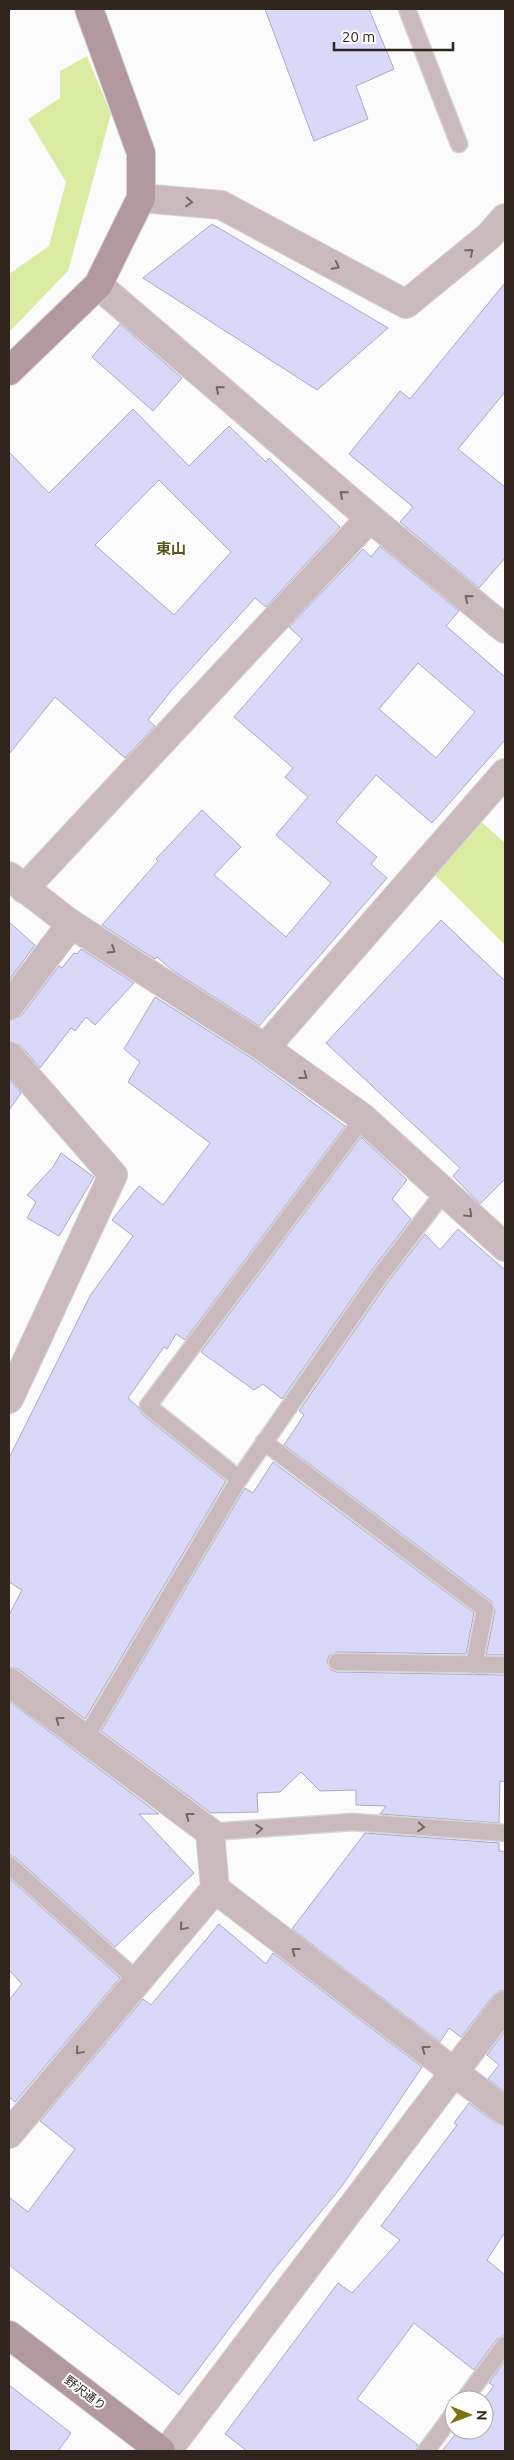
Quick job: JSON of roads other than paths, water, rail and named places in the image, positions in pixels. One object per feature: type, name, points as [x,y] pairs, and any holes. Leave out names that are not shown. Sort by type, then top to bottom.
[{"type":"street","points":[[9,372],[98,285],[141,198],[142,153],[89,9]]},
{"type":"street","points":[[141,198],[221,205],[406,304],[489,236],[505,218]]},
{"type":"street","points":[[98,285],[370,518],[505,629]]},
{"type":"street","points":[[370,518],[17,883],[71,924],[265,1048],[363,1118],[505,1247]]},
{"type":"street","points":[[265,1048],[505,773]]},
{"type":"street","points":[[9,1006],[71,924]]},
{"type":"street","points":[[9,1056],[113,1175],[9,1399]]},
{"type":"street","points":[[9,1682],[210,1832],[215,1889],[9,2134]]},
{"type":"street","points":[[215,1889],[505,2111]]},
{"type":"street","points":[[167,2451],[453,2071],[505,2005]]},
{"type":"street","name":"野沢通り","points":[[9,2335],[162,2451]]},
{"type":"lane","points":[[407,9],[459,144]]},
{"type":"lane","points":[[239,1479],[148,1406],[363,1118]]},
{"type":"lane","points":[[85,1739],[239,1479],[380,1276],[445,1191]]},
{"type":"lane","points":[[264,1442],[484,1609],[474,1665]]},
{"type":"lane","points":[[337,1662],[505,1666]]},
{"type":"lane","points":[[210,1832],[352,1822],[505,1833]]},
{"type":"lane","points":[[9,1865],[138,1981]]},
{"type":"lane","points":[[471,2390],[505,2345]]},
{"type":"lane","points":[[426,2451],[444,2427]]},
{"type":"district","name":"東山","points":[[171,549]]}]
